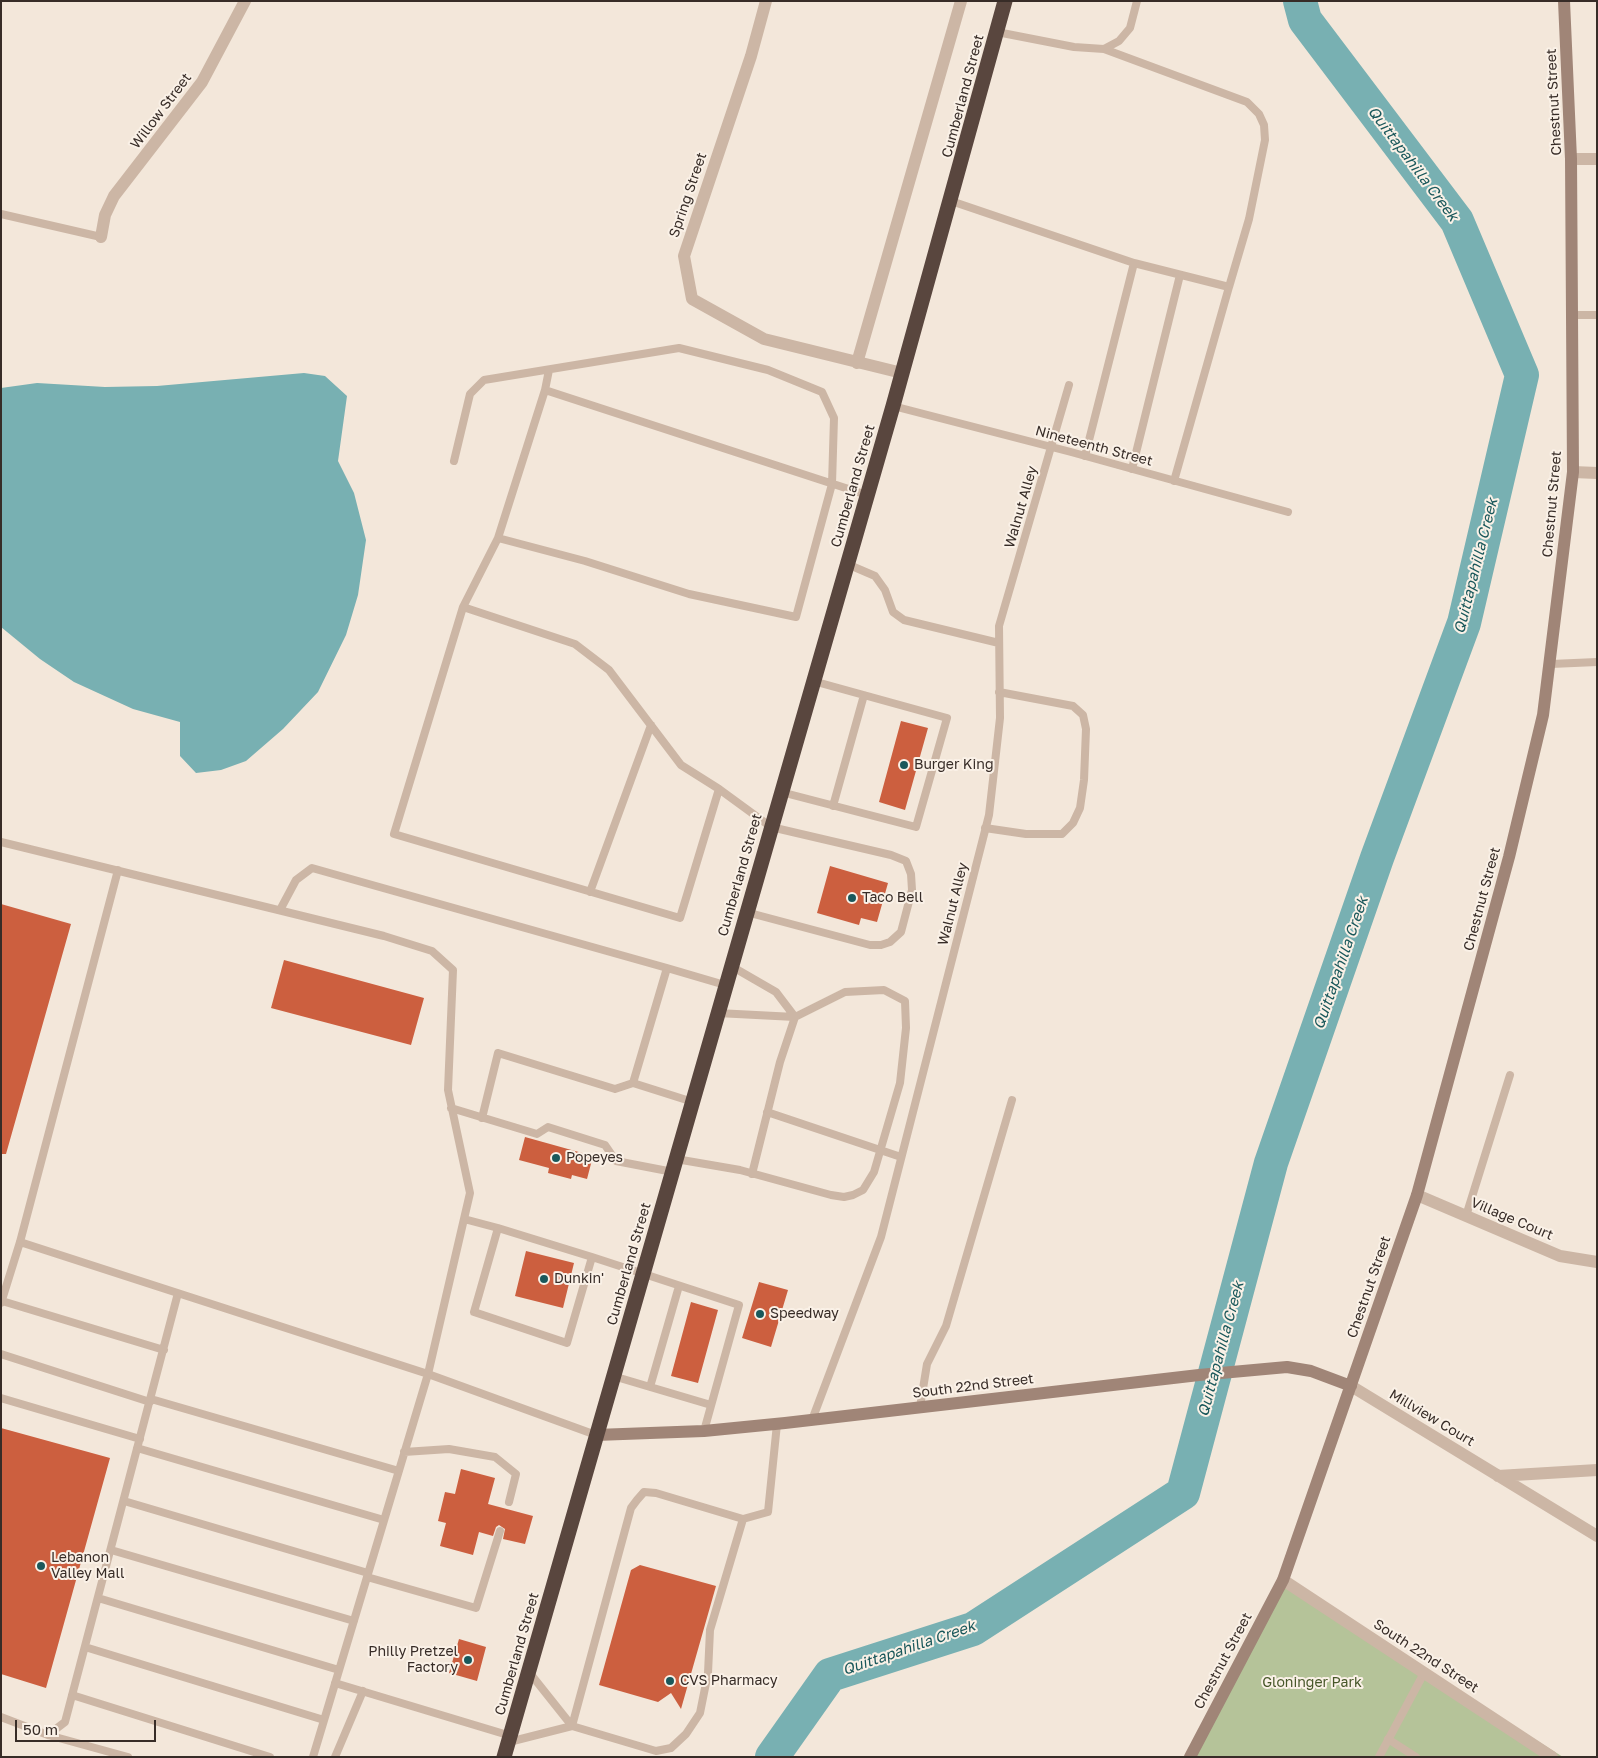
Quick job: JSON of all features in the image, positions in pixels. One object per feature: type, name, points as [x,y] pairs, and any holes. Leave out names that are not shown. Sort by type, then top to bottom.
[{"type":"highway","name":"Cumberland Street","points":[[504,1757],[613,1376],[644,1275],[730,966],[893,406],[1005,1]]},
{"type":"street","name":"Willow Street","points":[[101,237],[105,215],[114,196],[202,82],[245,1]]},
{"type":"street","name":"Spring Street","points":[[766,1],[751,56],[684,256],[692,300],[764,339],[902,374]]},
{"type":"street","points":[[857,362],[961,1]]},
{"type":"street","name":"Chestnut Street","points":[[1190,1757],[1283,1580],[1417,1195],[1509,857],[1543,715],[1551,664],[1573,472],[1572,159],[1564,1]]},
{"type":"street","points":[[1572,159],[1597,159]]},
{"type":"street","points":[[1573,472],[1597,473]]},
{"type":"street","name":"Village Court","points":[[1417,1195],[1560,1256],[1597,1262]]},
{"type":"street","name":"South 22nd Street","points":[[596,1435],[704,1431],[777,1424],[1222,1372],[1287,1367],[1311,1370],[1351,1386]]},
{"type":"street","name":"Millview Court","points":[[1351,1386],[1597,1536]]},
{"type":"street","points":[[1498,1476],[1597,1470]]},
{"type":"street","name":"South 22nd Street","points":[[1283,1580],[1552,1757]]},
{"type":"lane","points":[[1104,49],[1120,41],[1130,28],[1137,1]]},
{"type":"lane","points":[[997,32],[1074,46],[1104,49],[1247,102],[1264,124],[1265,140],[1249,219],[1174,481]]},
{"type":"lane","points":[[951,201],[1134,263],[1229,287]]},
{"type":"lane","points":[[1,214],[101,237]]},
{"type":"lane","points":[[1085,456],[1134,263]]},
{"type":"lane","points":[[1132,469],[1180,275]]},
{"type":"lane","points":[[1572,315],[1597,315]]},
{"type":"lane","points":[[454,461],[470,394],[484,380],[678,348],[768,370],[822,392],[834,418],[832,484],[796,618],[689,594],[584,561],[498,538]]},
{"type":"lane","points":[[549,370],[545,390],[498,538],[463,607],[394,834],[680,918],[719,789]]},
{"type":"lane","name":"Walnut Alley","points":[[812,1420],[880,1238],[985,828],[999,728],[999,626],[1068,386]]},
{"type":"lane","points":[[545,390],[867,495]]},
{"type":"lane","name":"Nineteenth Street","points":[[893,406],[1052,447],[1288,512]]},
{"type":"lane","points":[[847,564],[875,576],[885,590],[893,612],[904,620],[999,643]]},
{"type":"lane","points":[[463,607],[575,644],[609,670],[681,765],[719,789],[771,827],[868,848],[906,861],[911,874],[912,890],[906,919],[901,932],[890,942],[870,945],[746,912]]},
{"type":"lane","points":[[1551,664],[1597,662]]},
{"type":"lane","points":[[781,792],[916,827],[945,727],[947,718],[813,681]]},
{"type":"lane","points":[[985,828],[1026,834],[1062,834],[1073,823],[1080,808],[1084,780],[1086,728],[1083,715],[1073,706],[999,692]]},
{"type":"lane","points":[[833,806],[864,695]]},
{"type":"lane","points":[[590,892],[651,725]]},
{"type":"lane","points":[[1,842],[384,936],[432,951],[453,970],[448,1090],[470,1193],[428,1374],[313,1757]]},
{"type":"lane","points":[[280,910],[296,880],[312,868],[725,985]]},
{"type":"lane","points":[[118,870],[20,1242],[2,1302],[164,1350]]},
{"type":"lane","points":[[730,966],[776,992],[795,1017]]},
{"type":"lane","points":[[633,1083],[667,968]]},
{"type":"lane","points":[[451,1108],[537,1134],[548,1127],[605,1145],[616,1161],[675,1165],[752,1174],[844,1197],[863,1190],[874,1172],[900,1083],[906,1028],[905,1001],[884,990],[845,992],[795,1017],[717,1013]]},
{"type":"lane","points":[[752,1174],[780,1062],[795,1017]]},
{"type":"lane","points":[[482,1118],[498,1054],[615,1089],[633,1083],[693,1102]]},
{"type":"lane","points":[[1466,1216],[1510,1075]]},
{"type":"lane","points":[[920,1407],[927,1364],[946,1326],[1012,1100]]},
{"type":"lane","points":[[767,1112],[901,1157]]},
{"type":"lane","points":[[464,1219],[592,1257],[739,1305],[704,1431]]},
{"type":"lane","points":[[498,1228],[474,1312],[567,1343],[592,1257]]},
{"type":"lane","points":[[20,1242],[428,1374],[596,1435]]},
{"type":"lane","points":[[650,1387],[679,1286]]},
{"type":"lane","points":[[48,1735],[65,1722],[178,1293]]},
{"type":"lane","points":[[1,1354],[150,1401],[399,1471]]},
{"type":"lane","points":[[613,1376],[711,1405]]},
{"type":"lane","points":[[1,1398],[140,1439]]},
{"type":"lane","points":[[572,1726],[631,1508],[644,1492],[656,1493],[743,1519],[768,1512],[777,1424]]},
{"type":"lane","points":[[137,1448],[384,1520]]},
{"type":"lane","points":[[404,1452],[449,1449],[495,1457],[516,1474],[509,1502]]},
{"type":"lane","points":[[124,1501],[476,1608],[500,1531]]},
{"type":"lane","points":[[335,1683],[510,1739],[572,1726],[656,1751],[671,1748],[686,1734],[700,1713],[708,1674],[710,1630],[743,1519]]},
{"type":"lane","points":[[111,1550],[354,1621]]},
{"type":"lane","points":[[98,1598],[339,1670]]},
{"type":"lane","points":[[85,1647],[324,1720]]},
{"type":"lane","points":[[529,1672],[572,1726]]},
{"type":"lane","points":[[1379,1757],[1424,1673]]},
{"type":"lane","points":[[335,1757],[363,1691]]},
{"type":"lane","points":[[72,1695],[270,1757]]},
{"type":"lane","points":[[1,1717],[48,1735],[128,1757]]},
{"type":"lane","points":[[1388,1739],[1416,1757]]},
{"type":"green space","name":"Gloninger Park","points":[[1283,1580],[1563,1757],[1195,1757]]},
{"type":"water","points":[[304,373],[325,376],[347,396],[338,461],[354,493],[366,540],[358,595],[346,635],[318,692],[283,729],[246,761],[221,770],[196,773],[180,756],[180,722],[133,709],[74,682],[40,659],[1,627],[1,388],[37,383],[105,387],[157,386]]},
{"type":"building","name":"Burger King","points":[[901,721],[928,728],[905,810],[879,802]]},
{"type":"building","name":"Taco Bell","points":[[830,866],[888,883],[877,922],[861,918],[859,925],[817,913]]},
{"type":"building","points":[[1,904],[71,924],[6,1154],[1,1154]]},
{"type":"building","points":[[284,960],[424,998],[411,1045],[271,1008]]},
{"type":"building","name":"Popeyes","points":[[525,1137],[593,1156],[587,1179],[572,1175],[571,1179],[548,1173],[549,1168],[519,1160]]},
{"type":"building","name":"Dunkin'","points":[[526,1251],[574,1263],[563,1308],[515,1296]]},
{"type":"building","points":[[759,1282],[788,1290],[771,1347],[742,1338]]},
{"type":"building","points":[[691,1302],[718,1310],[698,1383],[671,1376]]},
{"type":"building","name":"Lebanon Valley Mall","points":[[1,1428],[110,1458],[46,1688],[1,1674]]},
{"type":"building","points":[[461,1469],[495,1478],[488,1504],[533,1516],[525,1544],[503,1539],[505,1529],[499,1525],[496,1527],[493,1536],[479,1532],[473,1555],[440,1546],[446,1523],[438,1521],[445,1492],[455,1494]]},
{"type":"building","name":"CVS Pharmacy","points":[[640,1565],[716,1586],[681,1709],[671,1693],[658,1702],[599,1685],[631,1570]]},
{"type":"building","name":"Philly Pretzel Factory","points":[[459,1639],[486,1647],[477,1681],[449,1673]]},
{"type":"waterway","name":"Quittapahilla Creek","points":[[772,1757],[830,1675],[973,1629],[1183,1493],[1271,1163],[1377,858],[1464,623],[1522,375],[1457,221],[1305,20],[1300,1]]},
{"type":"place","name":"Burger King","points":[[904,765]]},
{"type":"place","name":"Taco Bell","points":[[852,898]]},
{"type":"place","name":"Popeyes","points":[[556,1158]]},
{"type":"place","name":"Dunkin'","points":[[544,1279]]},
{"type":"place","name":"Speedway","points":[[760,1314]]},
{"type":"place","name":"Lebanon Valley Mall","points":[[41,1566]]},
{"type":"place","name":"Philly Pretzel Factory","points":[[468,1660]]},
{"type":"place","name":"CVS Pharmacy","points":[[670,1681]]}]
